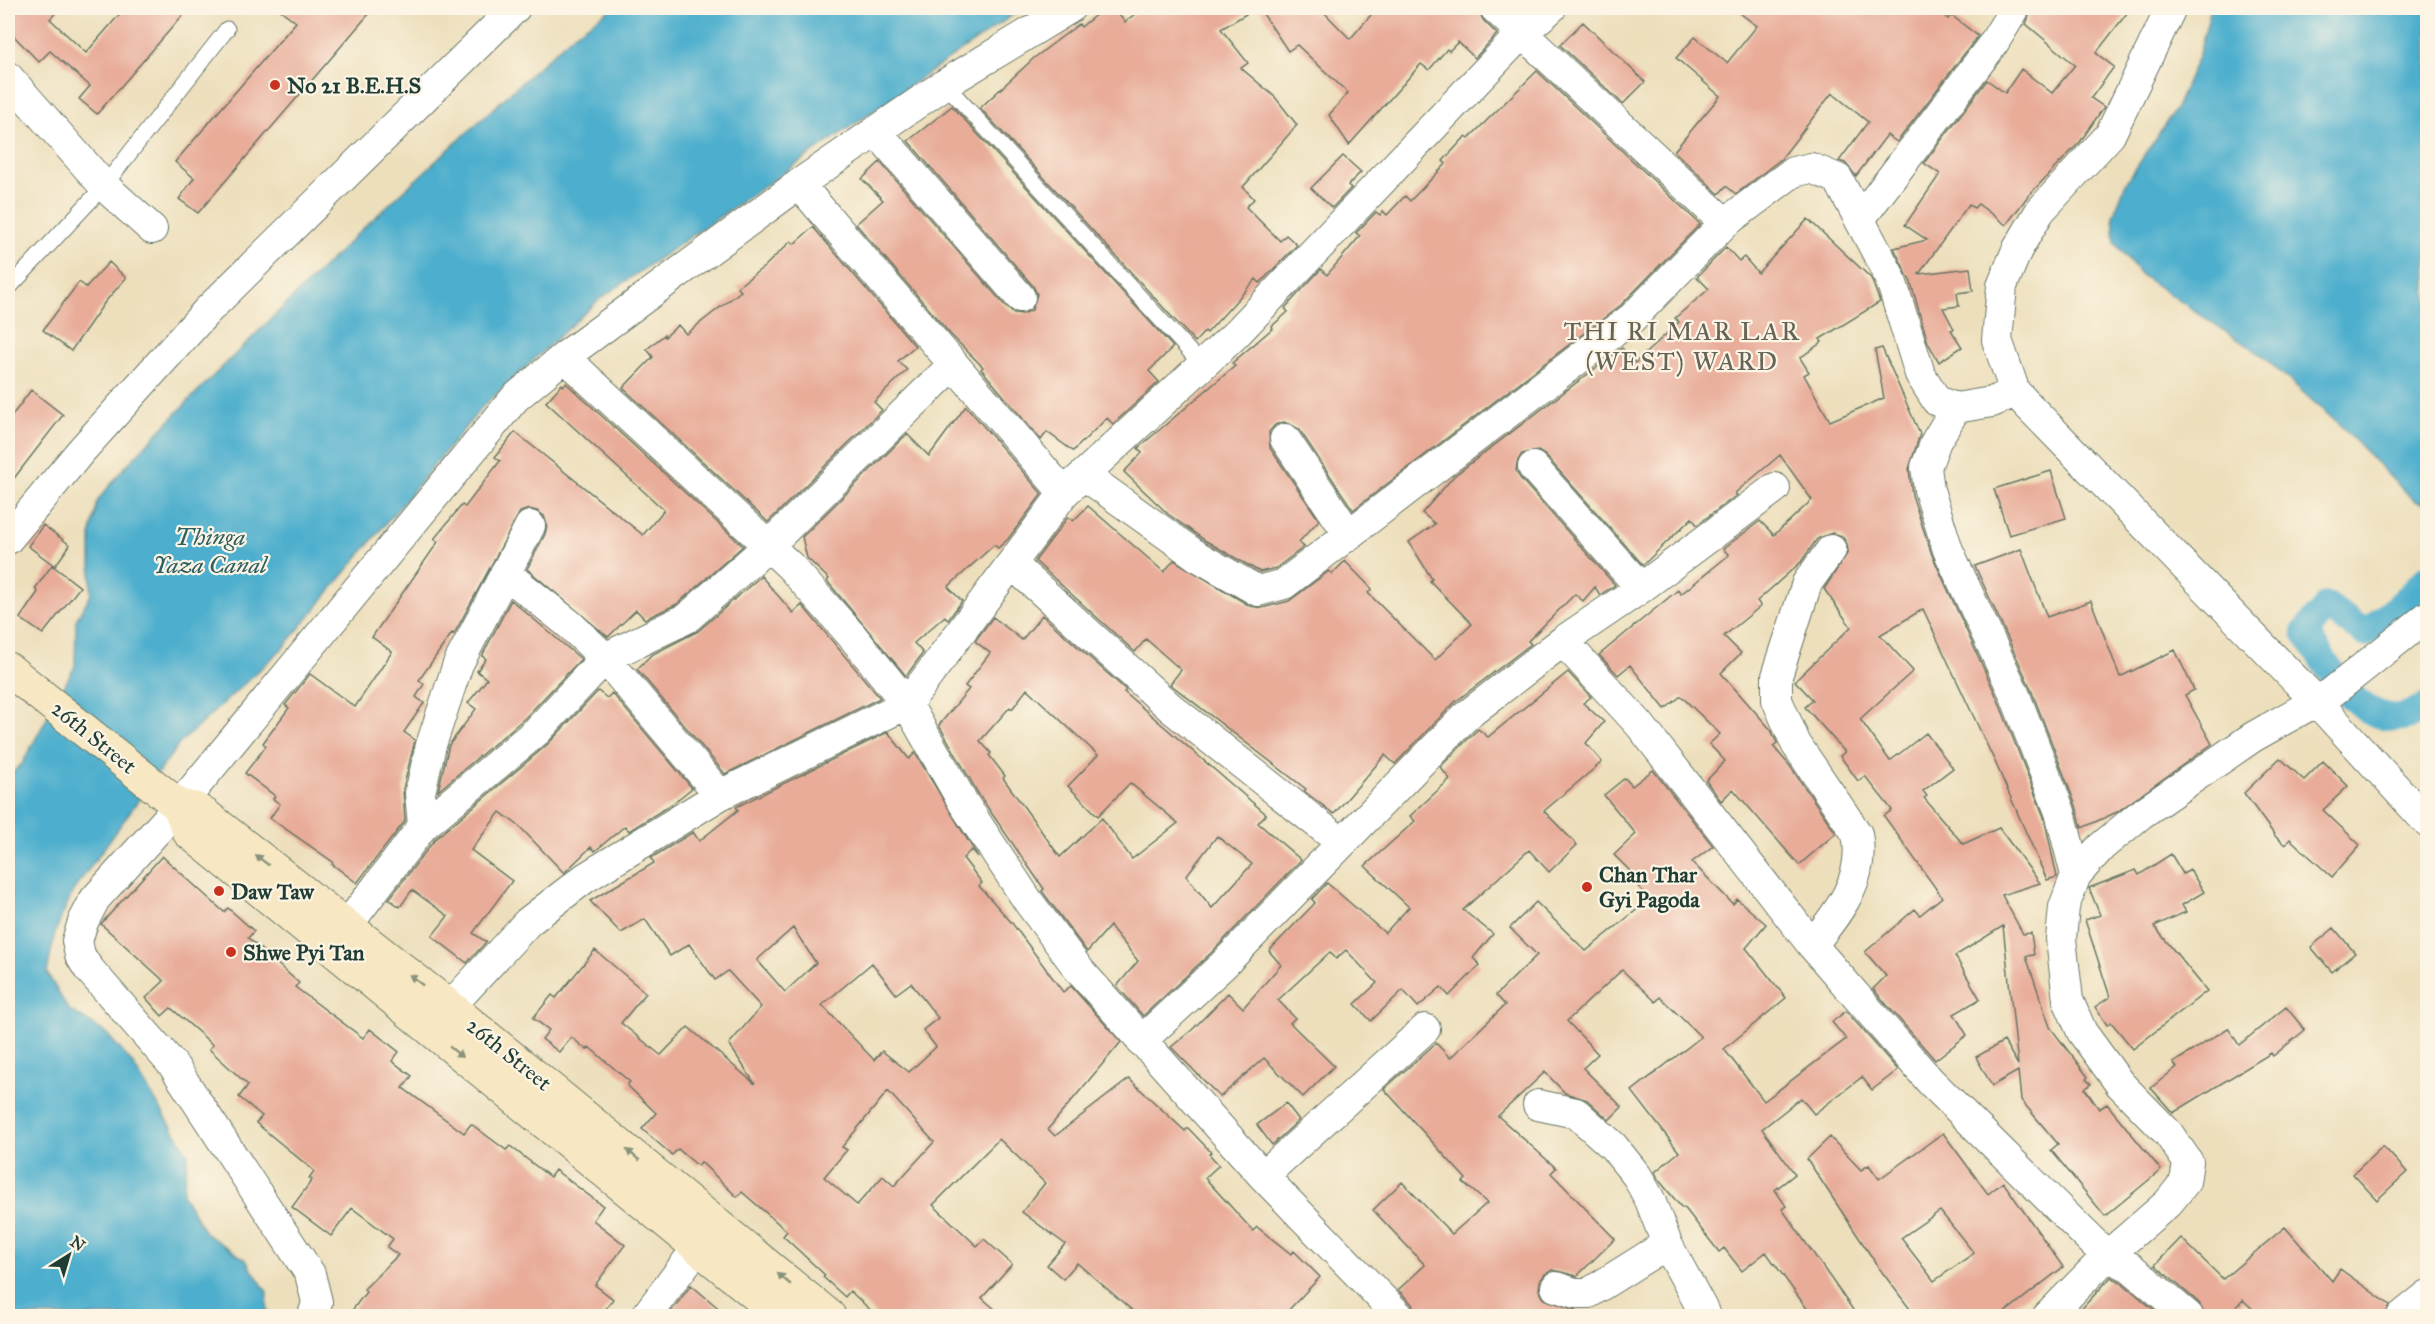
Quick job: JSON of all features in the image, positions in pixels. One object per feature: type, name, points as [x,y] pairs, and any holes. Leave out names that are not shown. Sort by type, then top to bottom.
[{"type":"main road","name":"26th Street","points":[[17,676],[172,800],[189,832],[338,938],[707,1235],[829,1317]]},
{"type":"main road","name":"26th Street","points":[[707,1235],[782,1317]]},
{"type":"street","points":[[8,539],[80,452],[207,311],[515,8]]},
{"type":"street","points":[[314,1317],[317,1302],[310,1274],[173,1065],[88,968],[80,955],[77,941],[83,922],[95,899],[172,800],[515,398],[564,357],[799,184],[945,84],[1070,8]]},
{"type":"street","points":[[1495,8],[1725,223]]},
{"type":"street","points":[[440,1018],[528,922],[585,878],[720,795],[907,704],[1074,484],[1203,366],[1523,32],[1551,8]]},
{"type":"street","points":[[1860,219],[1993,44],[2015,8]]},
{"type":"street","points":[[2171,8],[2110,135],[2040,211],[2017,250],[2002,286],[1997,340],[2015,392],[2324,698],[2427,823]]},
{"type":"street","points":[[8,77],[104,186],[152,229]]},
{"type":"street","points":[[876,131],[1020,297]]},
{"type":"street","points":[[799,184],[953,365],[1074,484],[1258,591],[1284,584],[1632,318],[1725,223],[1793,172],[1811,168],[1838,179],[1890,277],[1920,374],[1937,401],[1956,408],[1992,402],[2015,392]]},
{"type":"street","points":[[564,357],[790,566],[845,628],[907,704],[964,804],[1028,901],[1080,971],[1263,1176],[1399,1317]]},
{"type":"street","points":[[338,938],[423,826],[537,731],[605,658],[687,618],[767,547],[953,365]]},
{"type":"street","points":[[1956,408],[1936,441],[1926,467],[1929,490],[1948,550],[2014,693],[2060,812],[2076,875]]},
{"type":"street","points":[[1285,439],[1349,535]]},
{"type":"street","points":[[1533,467],[1641,588]]},
{"type":"street","points":[[1141,1041],[1223,965],[1466,716],[1563,641],[1641,588],[1775,488]]},
{"type":"street","points":[[423,826],[420,793],[431,745],[458,664],[530,526]]},
{"type":"street","points":[[1812,945],[1839,912],[1858,872],[1861,851],[1857,834],[1796,744],[1777,700],[1777,676],[1807,583],[1831,550]]},
{"type":"street","points":[[1013,565],[1171,708],[1341,842]]},
{"type":"street","points":[[505,573],[569,624],[605,658],[720,795]]},
{"type":"street","points":[[2048,1317],[2107,1256],[2168,1203],[2185,1182],[2188,1162],[2168,1133],[2120,1084],[2082,1032],[2068,1000],[2061,939],[2064,907],[2076,875],[2101,847],[2141,814],[2253,737],[2324,698],[2427,616]]},
{"type":"street","points":[[1563,641],[1640,725],[1812,945],[1930,1081],[2107,1256],[2130,1267],[2188,1317]]},
{"type":"street","points":[[1263,1176],[1425,1029]]},
{"type":"street","points":[[1538,1105],[1576,1113],[1613,1146],[1637,1176],[1650,1200],[1666,1244],[1706,1317]]},
{"type":"street","points":[[646,1317],[707,1235]]},
{"type":"street","points":[[1556,1287],[1575,1293],[1589,1293],[1666,1244]]},
{"type":"street","points":[[2405,1315],[2427,1294]]},
{"type":"lane","points":[[8,289],[104,186],[227,29]]},
{"type":"lane","points":[[945,84],[1203,366]]},
{"type":"water","name":"Thinga Yaza Canal","points":[[613,8],[1023,8],[600,299],[483,406],[283,648],[179,744],[73,891],[55,932],[47,973],[68,1009],[106,1033],[132,1063],[188,1153],[183,1195],[206,1234],[245,1259],[267,1292],[267,1316],[8,1316],[8,776],[22,764],[75,666],[76,620],[91,594],[91,532],[98,500],[125,467],[195,394],[358,233],[574,34]]},
{"type":"water","points":[[2211,8],[2427,8],[2427,505],[2416,501],[2396,483],[2342,427],[2261,355],[2141,275],[2115,243],[2113,216],[2126,183],[2176,108],[2199,54]]},
{"type":"building","points":[[8,8],[60,8],[50,19],[86,53],[125,8],[189,8],[97,114],[79,99],[90,86],[50,51],[39,62],[8,30]]},
{"type":"building","name":"No 21 B.E.H.S","points":[[278,8],[374,8],[198,213],[179,199],[194,178],[175,162],[296,22]]},
{"type":"building","points":[[1104,8],[1113,8],[1125,22],[1142,8],[1256,8],[1221,29],[1248,63],[1241,68],[1275,97],[1297,125],[1243,187],[1254,199],[1246,207],[1280,241],[1286,235],[1297,245],[1260,283],[1256,279],[1207,333],[1205,331],[1195,342],[980,108],[1034,58],[1079,24],[1081,27]]},
{"type":"building","points":[[1259,8],[1320,8],[1350,39],[1377,8],[1478,8],[1483,20],[1497,34],[1475,58],[1458,42],[1449,51],[1447,49],[1429,70],[1421,64],[1349,145],[1329,115],[1348,93],[1297,45],[1288,51]]},
{"type":"building","points":[[1733,8],[1933,8],[1948,19],[1951,15],[1978,36],[1897,142],[1887,135],[1856,176],[1845,163],[1839,161],[1868,122],[1832,93],[1781,159],[1736,194],[1726,186],[1719,194],[1674,151],[1720,96],[1676,58],[1695,37],[1727,63],[1757,26]]},
{"type":"building","points":[[2032,8],[2131,8],[2096,53],[2114,67],[2091,98],[2104,107],[2080,142],[2028,196],[2006,225],[1978,204],[1974,208],[1969,204],[1919,274],[1970,268],[1973,291],[1957,293],[1959,306],[1943,308],[1954,329],[1951,330],[1962,347],[1939,362],[1928,343],[1911,283],[1894,248],[1927,240],[1905,225],[1940,174],[1924,163],[1987,80],[2005,93],[2021,69],[2052,93],[2075,65],[2026,24]]},
{"type":"building","points":[[1583,22],[1645,82],[1623,104],[1560,45]]},
{"type":"building","points":[[1537,71],[1700,224],[1621,305],[1353,510],[1299,429],[1284,422],[1275,425],[1269,432],[1270,448],[1319,520],[1299,542],[1304,547],[1276,568],[1260,572],[1206,541],[1168,514],[1124,472],[1142,453],[1138,448],[1235,366],[1232,363],[1273,328],[1272,326],[1288,312],[1285,308],[1321,269],[1327,275],[1360,236],[1356,233],[1376,212],[1380,215],[1383,211],[1387,215],[1405,196],[1410,201],[1446,164],[1443,161],[1466,136],[1469,138]]},
{"type":"building","points":[[952,106],[1173,347],[1149,371],[1159,382],[1113,424],[1107,418],[1073,451],[1047,432],[1041,440],[981,369],[983,367],[951,335],[856,224],[883,200],[862,179],[880,162],[1007,308],[1014,313],[1023,314],[1032,310],[1037,294],[1033,286],[908,141]]},
{"type":"building","points":[[1343,156],[1361,172],[1348,185],[1351,188],[1332,208],[1311,188]]},
{"type":"building","points":[[1808,219],[1871,278],[1880,302],[1820,339],[1822,342],[1800,358],[1809,372],[1804,375],[1830,421],[1884,398],[1875,350],[1882,348],[1920,434],[1909,469],[1912,495],[1932,555],[1998,700],[2044,817],[2057,877],[2047,880],[1996,764],[1923,609],[1880,635],[1913,671],[1860,719],[1890,761],[1926,733],[1953,768],[1923,791],[1927,796],[1924,798],[1963,844],[1999,828],[2040,883],[2002,895],[2023,934],[2031,933],[2034,955],[2026,956],[2050,1027],[2088,1077],[2086,1079],[2091,1084],[2085,1089],[2099,1109],[2107,1104],[2161,1170],[2105,1216],[2051,1150],[2058,1144],[2021,1100],[2018,1071],[1992,1086],[1976,1057],[2004,1041],[2018,1065],[2003,926],[1955,956],[1980,999],[1954,1014],[1967,1035],[1935,1060],[1873,989],[1886,976],[1865,952],[1915,909],[1920,915],[1942,897],[1884,816],[1892,810],[1865,776],[1858,781],[1840,756],[1845,752],[1805,707],[1813,700],[1795,681],[1851,627],[1824,589],[1848,552],[1847,544],[1842,536],[1832,533],[1817,539],[1801,562],[1757,601],[1761,606],[1724,636],[1741,653],[1721,673],[1771,730],[1777,743],[1773,746],[1790,766],[1836,833],[1799,865],[1733,789],[1721,801],[1706,781],[1725,761],[1709,744],[1720,734],[1681,696],[1665,709],[1630,665],[1618,675],[1599,655],[1678,590],[1681,594],[1729,555],[1723,549],[1760,521],[1774,535],[1812,500],[1780,455],[1735,493],[1737,495],[1697,525],[1692,518],[1643,565],[1546,456],[1538,451],[1522,454],[1517,462],[1516,471],[1520,478],[1615,585],[1600,595],[1595,587],[1583,601],[1575,594],[1528,641],[1531,644],[1455,702],[1395,764],[1385,755],[1334,814],[1304,791],[1306,789],[1170,684],[1181,670],[1146,639],[1135,652],[1035,561],[1068,517],[1073,521],[1088,506],[1164,572],[1174,560],[1250,606],[1262,608],[1289,601],[1329,571],[1332,574],[1345,561],[1372,589],[1368,593],[1435,660],[1472,624],[1430,581],[1432,579],[1409,542],[1435,524],[1422,513],[1454,476],[1622,348],[1635,363],[1679,322],[1675,318],[1709,289],[1697,277],[1726,247],[1739,261],[1744,257],[1758,273]]},
{"type":"building","points":[[813,227],[915,346],[898,361],[907,370],[874,402],[882,410],[768,522],[623,388],[653,357],[647,349],[678,325],[686,334],[741,291],[737,287],[764,267],[791,241],[794,244]]},
{"type":"building","points":[[109,262],[126,278],[105,302],[71,351],[43,330],[79,282],[86,287]]},
{"type":"building","points":[[566,383],[743,546],[677,604],[645,619],[636,610],[608,637],[527,569],[545,534],[547,525],[544,516],[537,511],[529,509],[520,512],[454,634],[452,633],[419,680],[424,684],[416,697],[424,703],[404,732],[415,740],[403,789],[405,821],[357,883],[332,864],[333,862],[270,818],[280,804],[273,799],[275,796],[245,773],[266,746],[263,743],[289,708],[285,705],[310,674],[355,707],[392,652],[372,637],[438,542],[434,539],[462,505],[465,507],[500,461],[495,457],[515,432],[643,535],[664,510],[546,402],[562,384],[563,386]]},
{"type":"building","points":[[31,390],[63,415],[8,486],[8,421]]},
{"type":"building","points":[[966,406],[1042,494],[1008,539],[998,548],[994,545],[948,587],[962,601],[948,620],[945,616],[914,643],[923,653],[906,676],[827,581],[829,579],[807,558],[802,537],[907,434],[929,456]]},
{"type":"building","points":[[2051,471],[2066,518],[2009,535],[1994,489]]},
{"type":"building","points":[[43,525],[70,545],[55,566],[28,546]]},
{"type":"building","points":[[2021,549],[2047,617],[2091,601],[2120,677],[2175,650],[2194,690],[2185,695],[2212,744],[2117,812],[2082,828],[2076,806],[2030,687],[1975,566]]},
{"type":"building","points":[[52,565],[80,587],[43,634],[20,618],[38,592],[35,589]]},
{"type":"building","points":[[761,576],[793,613],[802,605],[880,698],[725,774],[637,669],[651,655],[698,631]]},
{"type":"building","points":[[511,600],[581,659],[525,718],[438,791],[449,745],[476,709],[468,703],[487,679],[477,671],[486,659],[482,656]]},
{"type":"building","points":[[1042,615],[1126,690],[1124,692],[1266,814],[1258,823],[1301,860],[1211,953],[1143,1016],[1117,986],[1138,961],[1110,926],[1087,952],[1042,891],[1044,889],[979,795],[939,725],[969,689],[965,686],[990,653],[975,641],[993,617],[1022,640]],"holes":[[[1027,689],[1098,755],[1068,786],[1098,816],[1130,783],[1178,823],[1132,859],[1102,818],[1060,857],[1003,778],[1005,776],[989,755],[991,753],[980,741],[1010,707],[1012,709]],[[1217,836],[1252,864],[1212,908],[1186,876]]]},
{"type":"building","points":[[1568,672],[1591,697],[1583,703],[1604,722],[1586,743],[1602,762],[1544,811],[1577,845],[1549,872],[1529,850],[1463,910],[1493,934],[1473,958],[1480,965],[1449,996],[1441,987],[1418,1007],[1403,990],[1371,1021],[1355,1004],[1377,983],[1346,950],[1336,959],[1330,952],[1278,1000],[1295,1018],[1290,1023],[1334,1066],[1303,1097],[1264,1058],[1220,1097],[1171,1047],[1192,1030],[1228,993],[1243,1008],[1281,965],[1269,951],[1315,903],[1312,899],[1327,883],[1385,933],[1409,907],[1365,866],[1415,821],[1410,816],[1450,779],[1440,767],[1478,729],[1488,737]]},
{"type":"building","points":[[598,691],[607,698],[612,693],[692,788],[672,804],[629,831],[625,826],[595,851],[591,847],[564,873],[519,826],[500,812],[471,850],[512,881],[473,933],[486,942],[467,963],[432,936],[448,916],[412,890],[400,907],[389,899],[436,838],[548,744]]},
{"type":"building","points":[[888,732],[909,759],[915,753],[978,857],[971,850],[963,858],[982,883],[979,886],[1012,923],[1063,992],[1071,986],[1121,1042],[1048,1129],[1055,1136],[1129,1079],[1185,1131],[1188,1128],[1211,1152],[1209,1154],[1219,1165],[1205,1178],[1253,1231],[1257,1227],[1291,1254],[1294,1251],[1320,1277],[1282,1317],[1140,1317],[1077,1263],[1063,1279],[1047,1265],[1065,1244],[1022,1212],[1045,1183],[999,1139],[933,1205],[977,1246],[984,1239],[1012,1264],[982,1298],[1004,1317],[878,1317],[850,1291],[845,1297],[783,1236],[787,1231],[742,1192],[737,1197],[701,1162],[698,1166],[678,1149],[672,1155],[642,1129],[656,1113],[627,1085],[630,1082],[589,1047],[587,1050],[571,1037],[559,1052],[542,1039],[549,1030],[533,1018],[552,995],[556,998],[595,950],[646,993],[621,1023],[661,1055],[688,1027],[755,1084],[729,1044],[761,1007],[728,971],[715,980],[689,944],[670,956],[645,919],[621,933],[590,901],[654,863],[651,858],[693,832],[699,841],[738,810],[736,807]],"holes":[[[793,928],[816,963],[785,992],[757,960]],[[872,963],[896,994],[911,983],[938,1018],[923,1030],[936,1047],[909,1072],[882,1051],[874,1060],[822,1005]],[[888,1091],[934,1142],[894,1186],[883,1176],[857,1205],[824,1177],[847,1150],[842,1147]]]},
{"type":"building","points":[[2280,758],[2304,780],[2323,761],[2348,786],[2323,810],[2360,845],[2332,877],[2290,839],[2285,845],[2276,837],[2244,793]]},
{"type":"building","points":[[1653,770],[1713,846],[1692,862],[1733,904],[1737,899],[1766,924],[1746,948],[1786,998],[1724,1049],[1764,1101],[1846,1039],[1832,1022],[1846,1011],[1898,1070],[1872,1090],[1862,1077],[1814,1114],[1801,1098],[1762,1129],[1795,1174],[1775,1190],[1786,1206],[1782,1209],[1858,1317],[1813,1317],[1766,1252],[1742,1271],[1724,1248],[1719,1252],[1684,1207],[1682,1208],[1658,1179],[1655,1172],[1679,1152],[1632,1091],[1701,1037],[1660,997],[1656,1002],[1622,970],[1567,1021],[1598,1054],[1583,1068],[1622,1107],[1609,1120],[1587,1100],[1565,1093],[1545,1072],[1498,1116],[1556,1168],[1551,1173],[1615,1239],[1577,1276],[1553,1270],[1545,1274],[1540,1281],[1539,1290],[1544,1299],[1575,1310],[1581,1317],[1416,1317],[1412,1304],[1398,1290],[1425,1265],[1373,1210],[1402,1182],[1452,1234],[1487,1203],[1463,1182],[1466,1179],[1384,1089],[1436,1043],[1450,1058],[1505,1005],[1496,995],[1537,955],[1510,928],[1536,902],[1586,951],[1650,899],[1636,884],[1640,881],[1614,855],[1636,834],[1604,795],[1625,778],[1632,786]]},
{"type":"building","points":[[2171,854],[2183,874],[2190,870],[2204,892],[2182,905],[2186,912],[2154,926],[2207,991],[2133,1049],[2111,1022],[2107,1025],[2095,1007],[2110,997],[2085,920],[2100,915],[2089,888],[2136,870],[2139,875]]},
{"type":"building","points":[[162,856],[224,912],[228,908],[254,931],[248,938],[299,983],[295,987],[363,1038],[370,1029],[399,1052],[392,1061],[412,1076],[403,1088],[464,1133],[471,1124],[506,1150],[510,1146],[550,1177],[555,1170],[603,1206],[593,1220],[625,1245],[595,1285],[613,1299],[600,1317],[482,1317],[476,1312],[473,1317],[347,1317],[366,1292],[364,1289],[398,1255],[387,1247],[393,1239],[352,1208],[331,1236],[292,1207],[312,1180],[309,1178],[314,1171],[256,1123],[262,1116],[239,1097],[248,1085],[209,1049],[213,1045],[171,1008],[162,1016],[146,998],[164,981],[101,924]]},
{"type":"building","points":[[2334,928],[2355,953],[2332,972],[2311,947]]},
{"type":"building","points":[[2286,1007],[2305,1030],[2273,1056],[2271,1053],[2173,1113],[2151,1088],[2177,1067],[2173,1063],[2228,1028],[2239,1045]]},
{"type":"building","points":[[1286,1103],[1299,1120],[1272,1145],[1257,1125]]},
{"type":"building","points":[[1943,1133],[1988,1194],[2003,1182],[2063,1267],[1999,1317],[1916,1317],[1879,1268],[1807,1159],[1830,1137],[1861,1170],[1869,1165],[1879,1179]],"holes":[[[1940,1211],[1974,1253],[1934,1281],[1901,1238]]]},
{"type":"building","points":[[2383,1146],[2407,1172],[2377,1200],[2353,1174]]},
{"type":"building","points":[[2285,1227],[2332,1281],[2340,1269],[2390,1305],[2385,1317],[2261,1317],[2243,1300],[2227,1317],[2205,1317],[2199,1303],[2155,1265],[2181,1238],[2223,1279]]},
{"type":"building","points":[[2111,1277],[2121,1282],[2154,1310],[2149,1317],[2074,1317]]},
{"type":"building","points":[[691,1285],[729,1317],[667,1317]]},
{"type":"waterway","points":[[2428,578],[2390,614],[2365,633],[2327,606],[2305,632],[2327,667],[2341,684],[2355,700],[2371,711],[2389,717],[2408,716],[2428,705]]},
{"type":"place","name":"No 21 B.E.H.S","points":[[275,85]]},
{"type":"place","name":"Chan Thar Gyi Pagoda","points":[[1587,887]]},
{"type":"place","name":"Daw Taw","points":[[219,891]]},
{"type":"place","name":"Shwe Pyi Tan","points":[[231,952]]},
{"type":"district","name":"THI RI MAR LAR (WEST) WARD","points":[[1682,346]]}]
